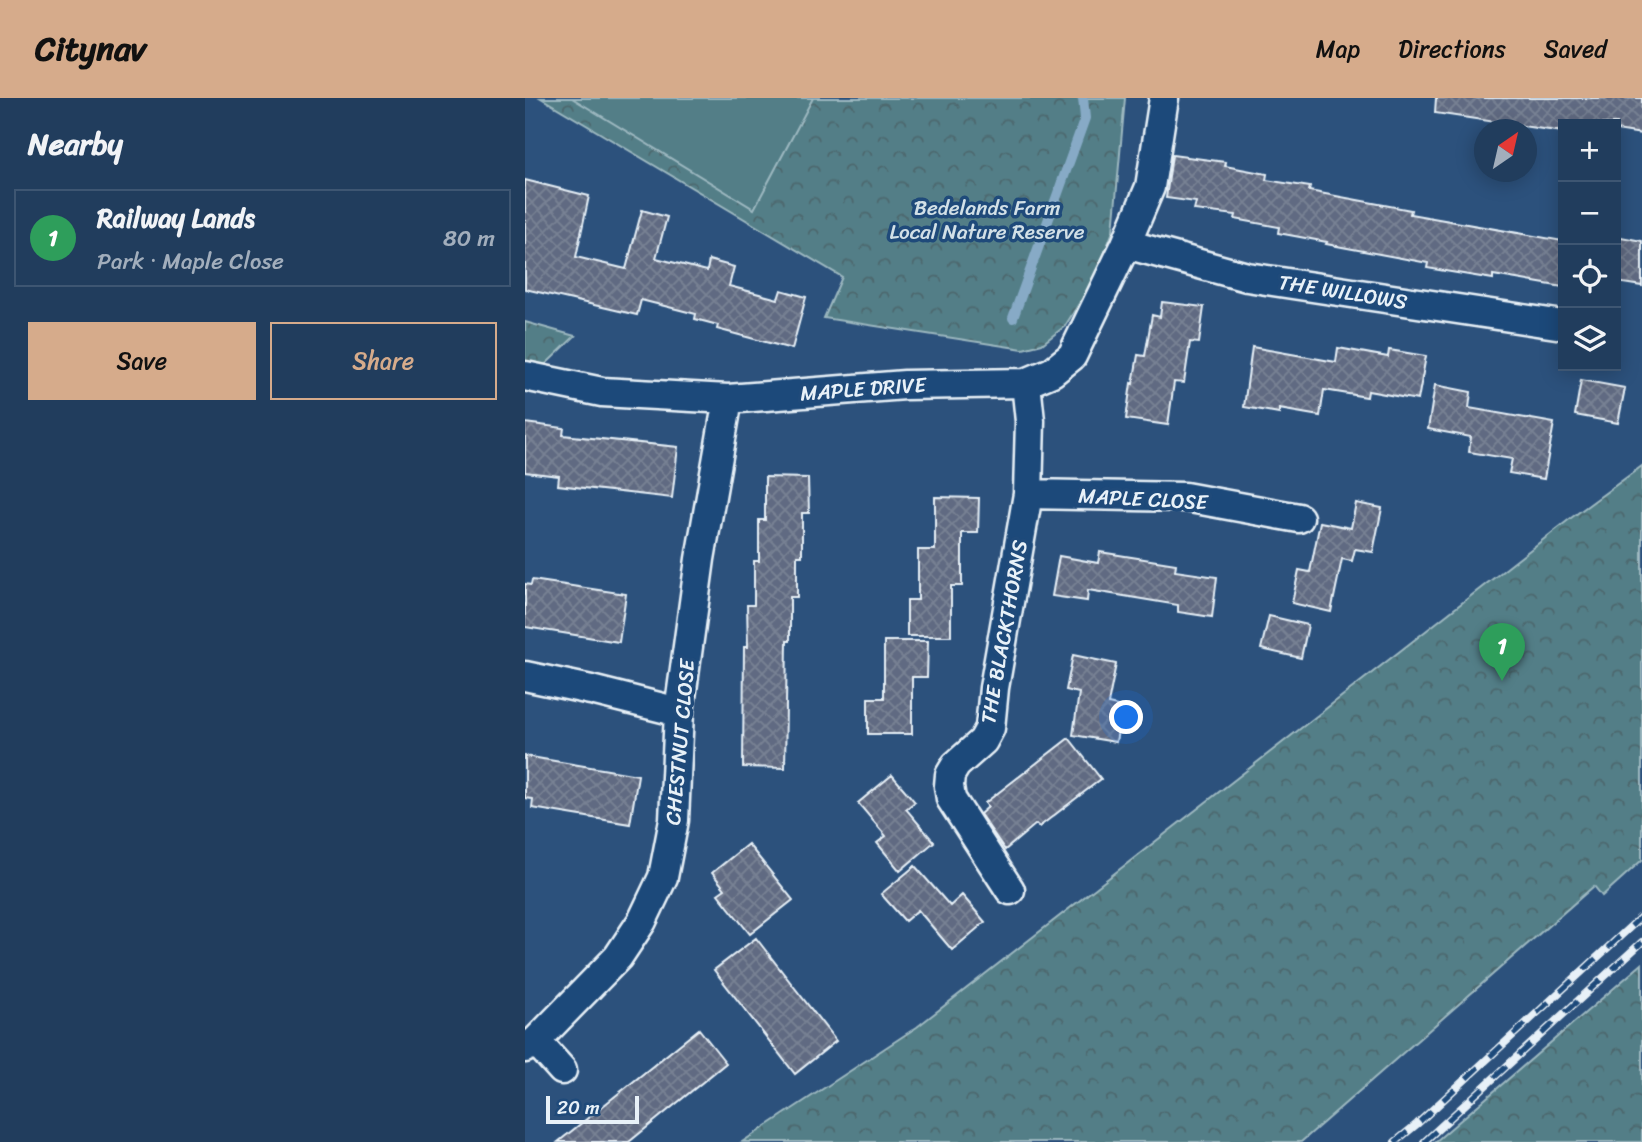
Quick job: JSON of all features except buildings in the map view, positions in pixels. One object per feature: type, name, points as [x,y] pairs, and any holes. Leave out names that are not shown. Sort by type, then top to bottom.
[{"type":"street","name":"MAPLE DRIVE","points":[[525,376],[602,392],[728,400],[905,385],[1026,383],[1052,372],[1072,356],[1150,187],[1164,98]]},
{"type":"street","name":"THE WILLOWS","points":[[1126,244],[1247,277],[1558,324]]},
{"type":"street","name":"THE BLACKTHORNS","points":[[1010,890],[951,799],[949,786],[950,775],[956,765],[983,741],[990,729],[1028,494],[1030,421],[1026,383]]},
{"type":"street","name":"CHESTNUT CLOSE","points":[[562,1070],[530,1044],[618,957],[642,921],[663,877],[674,820],[679,712],[700,559],[728,400]]},
{"type":"street","name":"MAPLE CLOSE","points":[[1028,494],[1185,497],[1299,518]]},
{"type":"street","points":[[525,676],[679,712]]},
{"type":"green space","name":"Bedelands Farm Local Nature Reserve","points":[[541,98],[1125,98],[1113,231],[1095,278],[1065,326],[1042,344],[1023,349],[824,318],[842,277]]},
{"type":"green space","points":[[572,98],[813,98],[754,209]]},
{"type":"green space","points":[[525,322],[575,336],[546,364],[529,365],[525,363]]},
{"type":"green space","points":[[1642,466],[1642,860],[1602,896],[1594,886],[1301,1142],[742,1142],[917,1027],[1571,518]]},
{"type":"green space","points":[[1642,964],[1642,1142],[1435,1142]]},
{"type":"waterway","points":[[1013,318],[1085,118],[1083,98]]},
{"type":"railway","points":[[1395,1142],[1642,916]]},
{"type":"railway","points":[[1424,1142],[1642,942]]},
{"type":"place","name":"Railway Lands","points":[[1502,681]]}]
